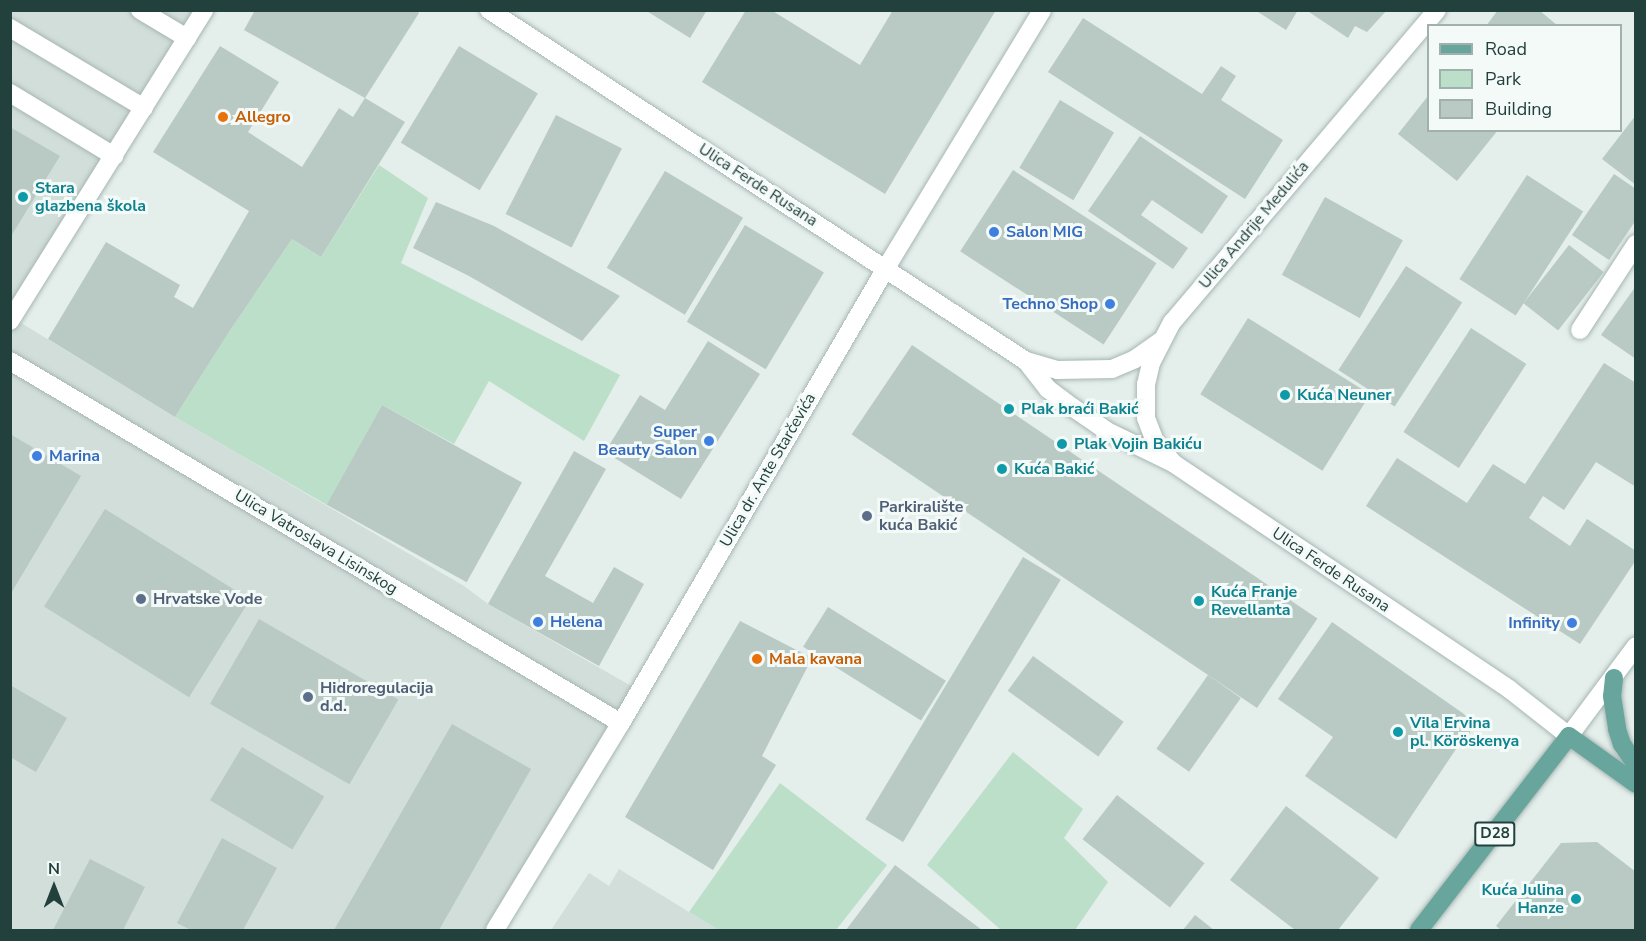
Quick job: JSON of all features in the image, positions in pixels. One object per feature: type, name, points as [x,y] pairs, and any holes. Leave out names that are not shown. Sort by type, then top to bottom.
[{"type":"main road","points":[[1614,678],[1612,704],[1617,729],[1635,765]]},
{"type":"main road","name":"Ulica Ferde Rusana","points":[[1569,736],[1635,784]]},
{"type":"main road","name":"D28","points":[[1419,930],[1569,736]]},
{"type":"street","points":[[140,10],[187,38]]},
{"type":"street","points":[[10,321],[204,10]]},
{"type":"street","name":"Ulica Ferde Rusana","points":[[489,10],[1026,361],[1058,370],[1112,369],[1135,359],[1161,340]]},
{"type":"street","name":"Ulica dr. Ante Starčevića","points":[[495,930],[621,723],[886,268],[1042,10]]},
{"type":"street","name":"Ulica Andrije Medulića","points":[[1173,463],[1155,442],[1146,418],[1146,384],[1161,340],[1172,322],[1437,10]]},
{"type":"street","points":[[10,28],[144,108]]},
{"type":"street","points":[[10,93],[114,156]]},
{"type":"street","points":[[1580,330],[1635,244]]},
{"type":"street","name":"Ulica Vatroslava Lisinskog","points":[[10,361],[621,723]]},
{"type":"street","name":"Ulica Ferde Rusana","points":[[1026,361],[1048,389],[1072,407],[1107,431],[1173,463],[1509,689],[1569,736]]},
{"type":"street","points":[[1569,736],[1614,678],[1635,646]]},
{"type":"shaded area","points":[[10,11],[204,11],[13,318],[175,417],[464,586],[488,604],[640,691],[495,930],[11,930]]},
{"type":"shaded area","points":[[619,869],[719,930],[551,930],[589,873],[609,886]]},
{"type":"green space","points":[[379,165],[428,198],[401,263],[620,375],[584,441],[489,381],[454,444],[382,405],[327,505],[175,417],[292,239],[321,257]]},
{"type":"green space","points":[[1013,752],[1083,809],[1064,838],[1108,882],[1075,930],[1001,930],[927,865]]},
{"type":"green space","points":[[780,783],[887,865],[836,930],[719,930],[689,912]]},
{"type":"building","points":[[255,10],[416,10],[419,13],[365,98],[244,30]]},
{"type":"building","points":[[645,10],[707,10],[690,38]]},
{"type":"building","points":[[746,10],[771,10],[860,65],[893,10],[996,10],[885,194],[702,82]]},
{"type":"building","points":[[1255,10],[1298,10],[1286,30]]},
{"type":"building","points":[[1306,10],[1387,10],[1367,32],[1355,26],[1348,38]]},
{"type":"building","points":[[1498,10],[1539,10],[1556,24],[1488,24]]},
{"type":"building","points":[[1083,18],[1202,94],[1221,66],[1236,76],[1221,100],[1283,140],[1245,199],[1048,72]]},
{"type":"building","points":[[220,46],[279,82],[248,132],[302,167],[339,108],[353,117],[365,98],[405,122],[321,257],[292,239],[175,417],[48,339],[106,242],[180,285],[174,297],[193,308],[249,211],[153,152]]},
{"type":"building","points":[[459,46],[538,93],[480,190],[401,143]]},
{"type":"building","points":[[1427,97],[1427,132],[1496,132],[1457,181],[1398,134]]},
{"type":"building","points":[[1060,100],[1114,132],[1073,200],[1019,168]]},
{"type":"building","points":[[556,115],[622,149],[572,247],[506,214]]},
{"type":"building","points":[[1636,115],[1636,185],[1602,159]]},
{"type":"building","name":"Stara glazbena škola","points":[[10,127],[60,156],[10,238]]},
{"type":"building","points":[[1140,136],[1228,196],[1202,234],[1152,200],[1141,215],[1188,248],[1173,269],[1088,211]]},
{"type":"building","points":[[1013,170],[1156,263],[1104,344],[960,251]]},
{"type":"building","points":[[665,171],[743,218],[685,315],[607,268]]},
{"type":"building","points":[[1614,174],[1636,189],[1636,220],[1609,260],[1572,235]]},
{"type":"building","points":[[1527,175],[1583,211],[1516,315],[1459,279]]},
{"type":"building","points":[[1325,197],[1403,240],[1360,318],[1282,275]]},
{"type":"building","points":[[436,202],[494,226],[620,296],[582,341],[469,276],[413,248]]},
{"type":"building","points":[[745,225],[824,272],[766,369],[687,322]]},
{"type":"building","points":[[1569,245],[1604,272],[1558,330],[1523,303]]},
{"type":"building","points":[[1406,266],[1462,302],[1395,406],[1338,370]]},
{"type":"building","points":[[1636,286],[1636,359],[1601,335]]},
{"type":"building","name":"Kuća Neuner","points":[[1248,318],[1370,394],[1322,471],[1200,394]]},
{"type":"building","points":[[1471,328],[1526,364],[1459,468],[1403,432]]},
{"type":"building","points":[[708,341],[760,374],[681,499],[605,452],[640,395],[665,410]]},
{"type":"building","points":[[912,345],[1317,618],[1257,708],[852,435]]},
{"type":"building","points":[[1604,363],[1636,383],[1636,487],[1596,462],[1564,510],[1543,496],[1529,518],[1570,546],[1587,519],[1636,551],[1636,560],[1580,644],[1366,506],[1397,458],[1467,503],[1493,464],[1525,484]]},
{"type":"building","points":[[382,405],[522,483],[467,582],[327,505]]},
{"type":"building","points":[[10,434],[81,476],[10,595]]},
{"type":"building","points":[[574,451],[606,469],[545,576],[593,603],[614,567],[644,584],[599,666],[488,604]]},
{"type":"building","points":[[105,509],[250,600],[189,697],[44,607]]},
{"type":"building","points":[[1023,557],[1061,580],[903,842],[865,819]]},
{"type":"building","points":[[828,607],[946,681],[921,721],[803,647]]},
{"type":"building","points":[[259,619],[398,700],[349,784],[210,704]]},
{"type":"building","points":[[740,621],[812,658],[762,756],[776,765],[713,870],[625,817]]},
{"type":"building","name":"Vila Ervina pl. Köröskenya","points":[[1332,622],[1464,714],[1471,723],[1470,733],[1464,737],[1396,839],[1305,776],[1333,737],[1278,699]]},
{"type":"building","points":[[1033,656],[1124,722],[1098,757],[1008,691]]},
{"type":"building","points":[[1208,675],[1241,698],[1189,772],[1156,749]]},
{"type":"building","points":[[10,685],[67,718],[36,772],[10,757]]},
{"type":"building","points":[[452,724],[531,769],[439,930],[334,930]]},
{"type":"building","points":[[242,747],[324,796],[292,850],[210,800]]},
{"type":"building","points":[[1117,795],[1204,863],[1170,907],[1083,839]]},
{"type":"building","points":[[1286,806],[1379,878],[1338,930],[1295,930],[1230,880]]},
{"type":"building","points":[[222,838],[277,868],[243,930],[191,930],[177,923]]},
{"type":"building","name":"Kuća Julina Hanze","points":[[1597,842],[1636,872],[1636,930],[1501,930],[1496,926],[1561,843]]},
{"type":"building","points":[[90,859],[145,887],[123,930],[53,930]]},
{"type":"building","points":[[895,865],[982,930],[846,930]]},
{"type":"building","points":[[1195,915],[1214,930],[1183,930]]},
{"type":"place","name":"Allegro","points":[[223,117]]},
{"type":"place","name":"Stara glazbena škola","points":[[23,197]]},
{"type":"place","name":"Salon MIG","points":[[994,232]]},
{"type":"place","name":"Techno Shop","points":[[1110,304]]},
{"type":"place","name":"Kuća Neuner","points":[[1285,395]]},
{"type":"place","name":"Plak braći Bakić","points":[[1009,409]]},
{"type":"place","name":"Super Beauty Salon","points":[[709,441]]},
{"type":"place","name":"Plak Vojin Bakiću","points":[[1062,444]]},
{"type":"place","name":"Marina","points":[[37,456]]},
{"type":"place","name":"Kuća Bakić","points":[[1002,469]]},
{"type":"place","name":"Parkiralište kuća Bakić","points":[[867,516]]},
{"type":"place","name":"Hrvatske Vode","points":[[141,599]]},
{"type":"place","name":"Kuća Franje Revellanta","points":[[1199,601]]},
{"type":"place","name":"Helena","points":[[538,622]]},
{"type":"place","name":"Infinity","points":[[1572,623]]},
{"type":"place","name":"Mala kavana","points":[[757,659]]},
{"type":"place","name":"Hidroregulacija d.d.","points":[[308,697]]},
{"type":"place","name":"Vila Ervina pl. Köröskenya","points":[[1398,732]]},
{"type":"place","name":"Kuća Julina Hanze","points":[[1576,899]]}]
